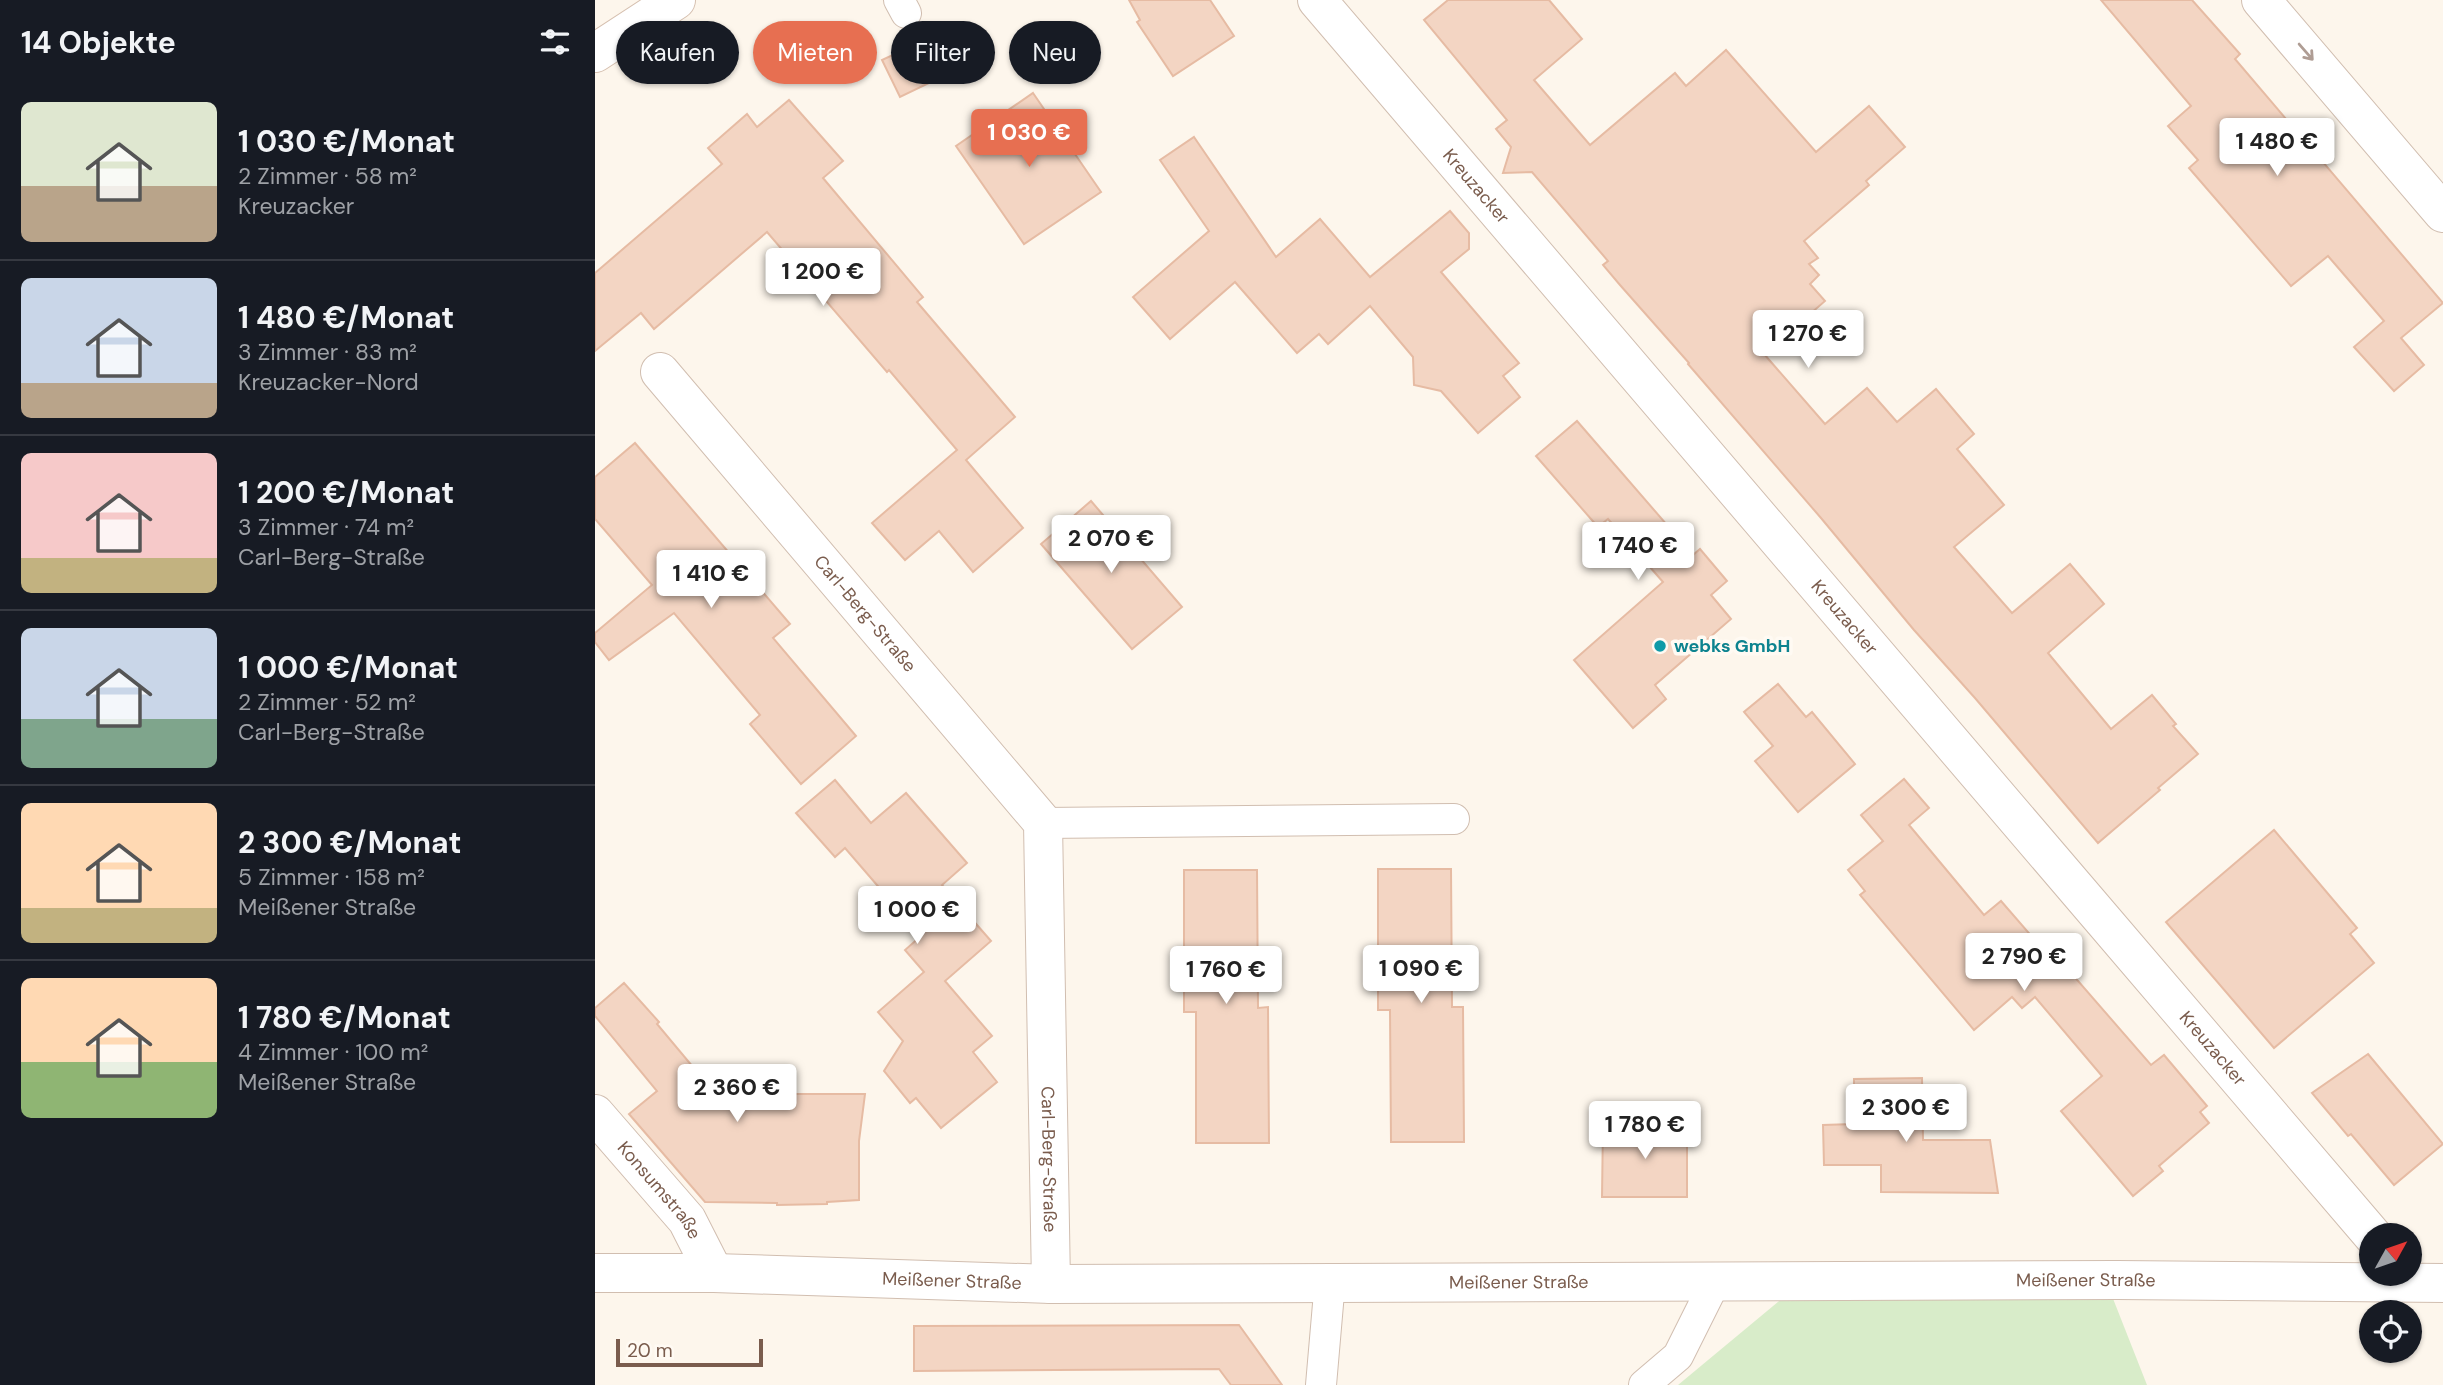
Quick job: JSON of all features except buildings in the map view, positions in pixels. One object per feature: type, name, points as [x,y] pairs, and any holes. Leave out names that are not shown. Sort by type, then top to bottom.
[{"type":"street","points":[[595,53],[676,0]]},
{"type":"street","name":"Kreuzacker","points":[[1317,0],[2362,1223]]},
{"type":"street","points":[[2261,0],[2443,213]]},
{"type":"street","name":"Carl-Berg-Straße","points":[[660,372],[1042,823],[1051,1284]]},
{"type":"street","name":"Konsumstraße","points":[[595,1114],[687,1220],[714,1273]]},
{"type":"street","name":"Meißener Straße","points":[[595,1273],[714,1273],[1051,1284],[1330,1281],[2359,1280]]},
{"type":"lane","points":[[1042,823],[1454,819]]},
{"type":"lane","points":[[1644,1385],[1678,1356],[1716,1280]]},
{"type":"lane","points":[[1321,1385],[1330,1281]]},
{"type":"green space","points":[[2110,1291],[2147,1385],[1678,1385],[1785,1296]]},
{"type":"place","name":"webks GmbH","points":[[1660,646]]}]
